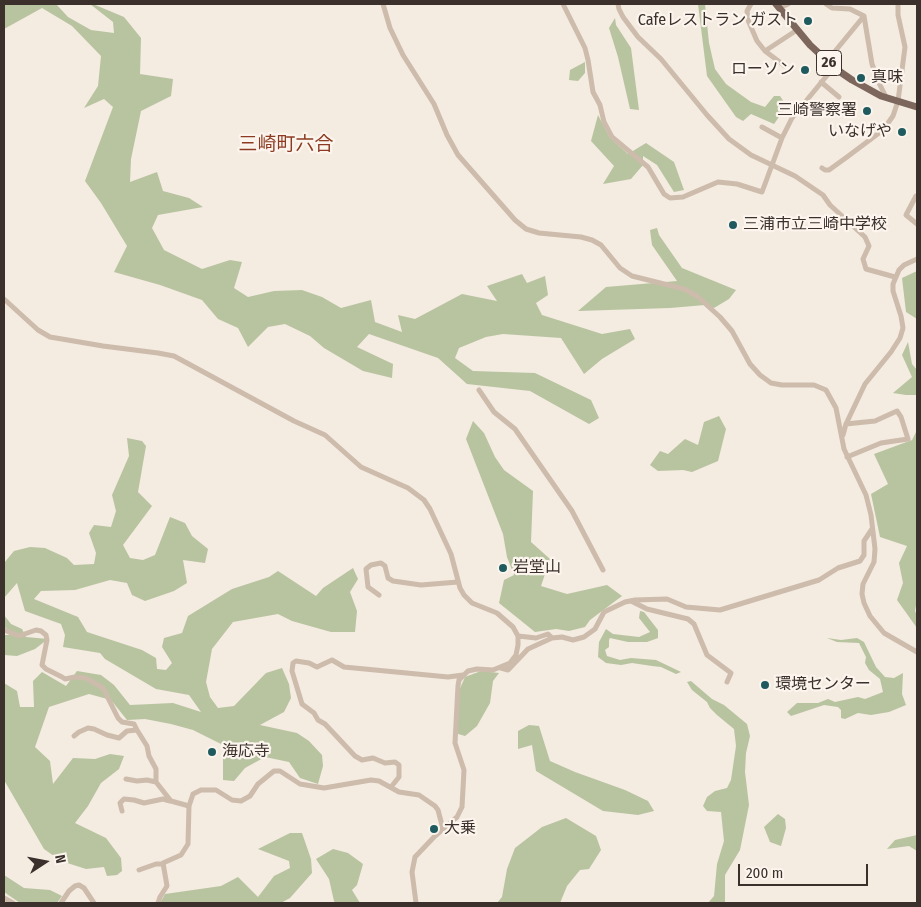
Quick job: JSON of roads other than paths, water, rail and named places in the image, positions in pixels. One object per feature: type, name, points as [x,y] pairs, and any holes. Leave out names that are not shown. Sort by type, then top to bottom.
[{"type":"main road","name":"26","points":[[778,6],[797,30],[834,67],[857,83],[886,98],[917,107]]},
{"type":"street","points":[[383,4],[390,28],[403,56],[434,104],[458,155],[515,220],[526,229],[539,233],[581,237],[592,240],[601,245],[620,268],[632,276],[673,285],[697,296],[727,324],[750,364],[760,375],[771,383],[814,385],[826,390],[836,408],[847,457],[866,495],[875,549],[874,562],[864,584],[862,594],[864,603],[870,616],[884,633],[917,652]]},
{"type":"street","points":[[564,4],[584,48],[588,60],[592,92],[600,105],[604,122],[612,137],[648,167],[664,194],[670,198],[677,198],[718,182],[738,184],[762,192],[771,165],[792,118],[834,67]]},
{"type":"street","points":[[618,4],[618,9],[638,37],[661,59],[729,139],[751,155],[795,176],[823,195],[865,237],[869,246],[863,259],[866,269],[895,277]]},
{"type":"street","points":[[751,4],[747,11],[748,20],[757,41],[765,51],[789,69]]},
{"type":"street","points":[[778,6],[788,4]]},
{"type":"street","points":[[826,4],[832,8],[850,9],[864,16]]},
{"type":"street","points":[[822,168],[827,171],[829,170],[883,130],[890,122],[898,102],[905,47],[898,15],[898,4]]},
{"type":"street","points":[[827,61],[864,16]]},
{"type":"street","points":[[864,16],[872,64],[886,98]]},
{"type":"street","points":[[765,51],[797,30]]},
{"type":"street","points":[[821,82],[839,96]]},
{"type":"street","points":[[762,127],[782,138]]},
{"type":"street","points":[[917,198],[916,196],[906,215],[917,224]]},
{"type":"street","points":[[843,438],[846,424],[865,384],[900,338],[903,328],[893,291],[895,277],[904,265],[917,259]]},
{"type":"street","points":[[4,299],[38,330],[50,337],[174,356],[294,421],[324,435],[361,467],[399,483],[424,500],[450,554],[462,592],[472,603],[498,613],[513,627],[518,636],[518,645],[516,655],[510,663],[493,670],[478,669],[468,671],[463,675],[458,686],[455,737],[464,770],[462,807],[457,817],[418,853],[413,861],[412,872],[416,903]]},
{"type":"street","points":[[479,390],[494,412],[515,429],[572,511],[603,570]]},
{"type":"street","points":[[846,424],[875,421],[896,411],[901,416],[908,439],[882,443],[847,457]]},
{"type":"street","points":[[501,668],[508,670],[528,649],[552,638],[562,637],[572,640],[584,637],[594,629],[604,612],[631,601],[667,600],[686,607],[720,610],[819,580],[838,568],[860,561],[864,555],[864,541],[872,529]]},
{"type":"street","points":[[380,595],[368,587],[366,569],[371,564],[381,563],[388,578],[393,581],[421,585],[458,582]]},
{"type":"street","points":[[631,601],[648,609],[688,619],[694,624],[703,648],[708,655],[732,673],[727,682]]},
{"type":"street","points":[[4,630],[19,636],[36,630],[41,631],[46,635],[47,640],[42,665],[46,669],[62,677],[64,680],[75,677],[86,678],[103,688],[118,718],[122,722],[134,724],[147,746],[149,756],[156,769],[156,782],[171,801]]},
{"type":"street","points":[[518,636],[536,638],[548,634],[552,638]]},
{"type":"street","points":[[391,787],[399,777],[399,765],[395,762],[385,763],[376,759],[368,758],[362,760],[355,756],[325,724],[318,720],[314,713],[302,704],[292,671],[293,663],[296,661],[309,663],[317,667],[332,660],[344,667],[448,677],[463,675]]},
{"type":"street","points":[[74,736],[88,728],[94,728],[118,738],[128,731],[137,730]]},
{"type":"street","points":[[139,870],[179,857],[187,848],[190,836],[190,806],[193,794],[201,790],[218,791],[232,800],[243,800],[250,796],[258,784],[270,773],[276,770],[300,784],[324,788],[364,780],[379,781],[398,792],[419,795],[438,810],[443,829]]},
{"type":"street","points":[[126,779],[156,782]]},
{"type":"street","points":[[122,811],[120,803],[124,799],[144,803],[163,799],[190,806]]},
{"type":"street","points":[[158,903],[166,886],[162,864]]},
{"type":"street","points":[[61,903],[69,891],[74,886],[79,885],[84,888],[94,903]]},
{"type":"street","points":[[4,898],[13,903]]},
{"type":"place","name":"Cafeレストラン ガスト","points":[[808,21]]},
{"type":"place","name":"ローソン","points":[[805,70]]},
{"type":"place","name":"真味","points":[[861,78]]},
{"type":"place","name":"三崎警察署","points":[[867,111]]},
{"type":"place","name":"いなげや","points":[[902,132]]},
{"type":"place","name":"三浦市立三崎中学校","points":[[733,225]]},
{"type":"place","name":"岩堂山","points":[[503,568]]},
{"type":"place","name":"環境センター","points":[[765,685]]},
{"type":"place","name":"海応寺","points":[[212,752]]},
{"type":"place","name":"大乗","points":[[434,829]]},
{"type":"district","name":"三崎町六合","points":[[286,145]]}]
